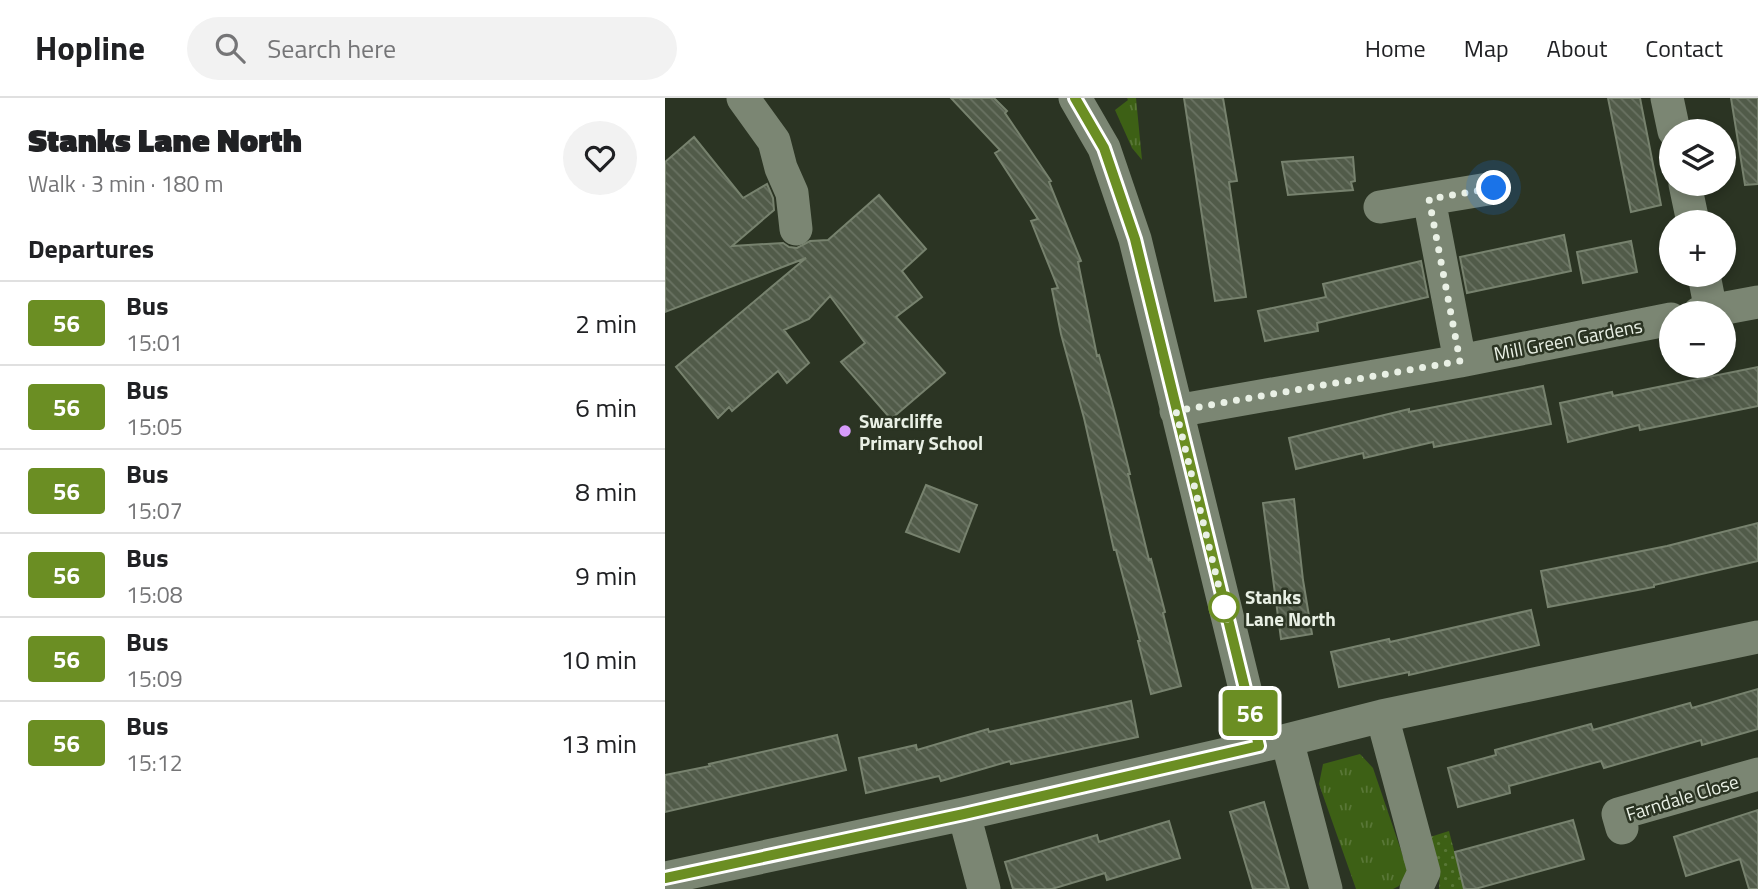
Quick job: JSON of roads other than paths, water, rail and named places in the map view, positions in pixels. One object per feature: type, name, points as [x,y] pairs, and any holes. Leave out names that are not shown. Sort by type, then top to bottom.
[{"type":"street","points":[[743,98],[774,141],[781,168],[792,193],[796,229]]},
{"type":"street","points":[[1075,98],[1104,148],[1121,192],[1153,307],[1176,411],[1273,743],[1326,889]]},
{"type":"street","points":[[1667,98],[1671,119]]},
{"type":"street","points":[[1380,207],[1494,188]]},
{"type":"street","points":[[1429,199],[1460,361]]},
{"type":"street","points":[[1736,306],[1758,302]]},
{"type":"street","name":"Mill Green Gardens","points":[[1176,411],[1460,361],[1659,321]]},
{"type":"street","points":[[665,878],[964,814],[1382,716],[1758,637]]},
{"type":"street","points":[[1382,716],[1424,872],[1416,889]]},
{"type":"street","name":"Farndale Close","points":[[1622,828],[1618,814],[1758,774]]},
{"type":"street","points":[[964,814],[984,889]]},
{"type":"place","name":"Swarcliffe Primary School","points":[[845,431]]},
{"type":"place","name":"Stanks Lane North","points":[[1224,607]]}]
